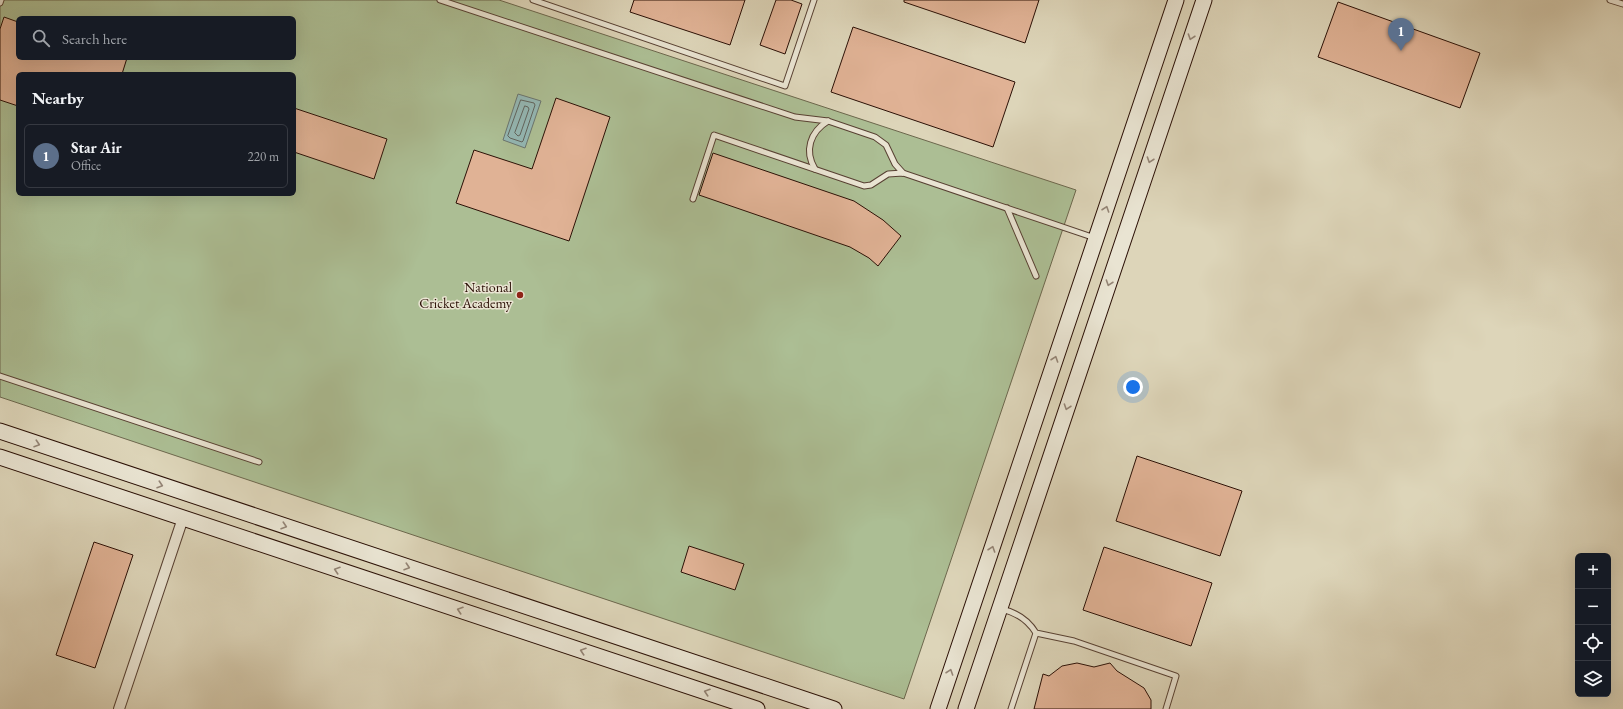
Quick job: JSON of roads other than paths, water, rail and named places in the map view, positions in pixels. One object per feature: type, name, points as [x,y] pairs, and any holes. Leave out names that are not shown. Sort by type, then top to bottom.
[{"type":"main road","points":[[938,709],[1176,0]]},
{"type":"main road","points":[[966,709],[1204,0]]},
{"type":"main road","points":[[0,431],[834,709]]},
{"type":"main road","points":[[0,457],[757,709]]},
{"type":"street","points":[[119,709],[183,518]]},
{"type":"lane","points":[[440,0],[795,117],[828,121],[875,137],[881,140],[889,151],[895,164],[903,173]]},
{"type":"lane","points":[[532,0],[785,86],[814,0]]},
{"type":"lane","points":[[1610,0],[1623,4]]},
{"type":"lane","points":[[815,169],[810,158],[810,145],[816,131],[828,121]]},
{"type":"lane","points":[[693,199],[714,135],[864,186],[871,185],[888,174],[903,173],[1096,238]]},
{"type":"lane","points":[[1007,208],[1036,276]]},
{"type":"lane","points":[[0,376],[259,462]]},
{"type":"lane","points":[[999,609],[1012,611],[1031,626],[1036,633],[1074,641],[1176,676],[1166,709]]},
{"type":"lane","points":[[1011,709],[1036,633]]},
{"type":"water","points":[[518,94],[541,101],[525,148],[503,140]]},
{"type":"place","name":"Star Air","points":[[1401,51]]},
{"type":"place","name":"National Cricket Academy","points":[[520,295]]}]
